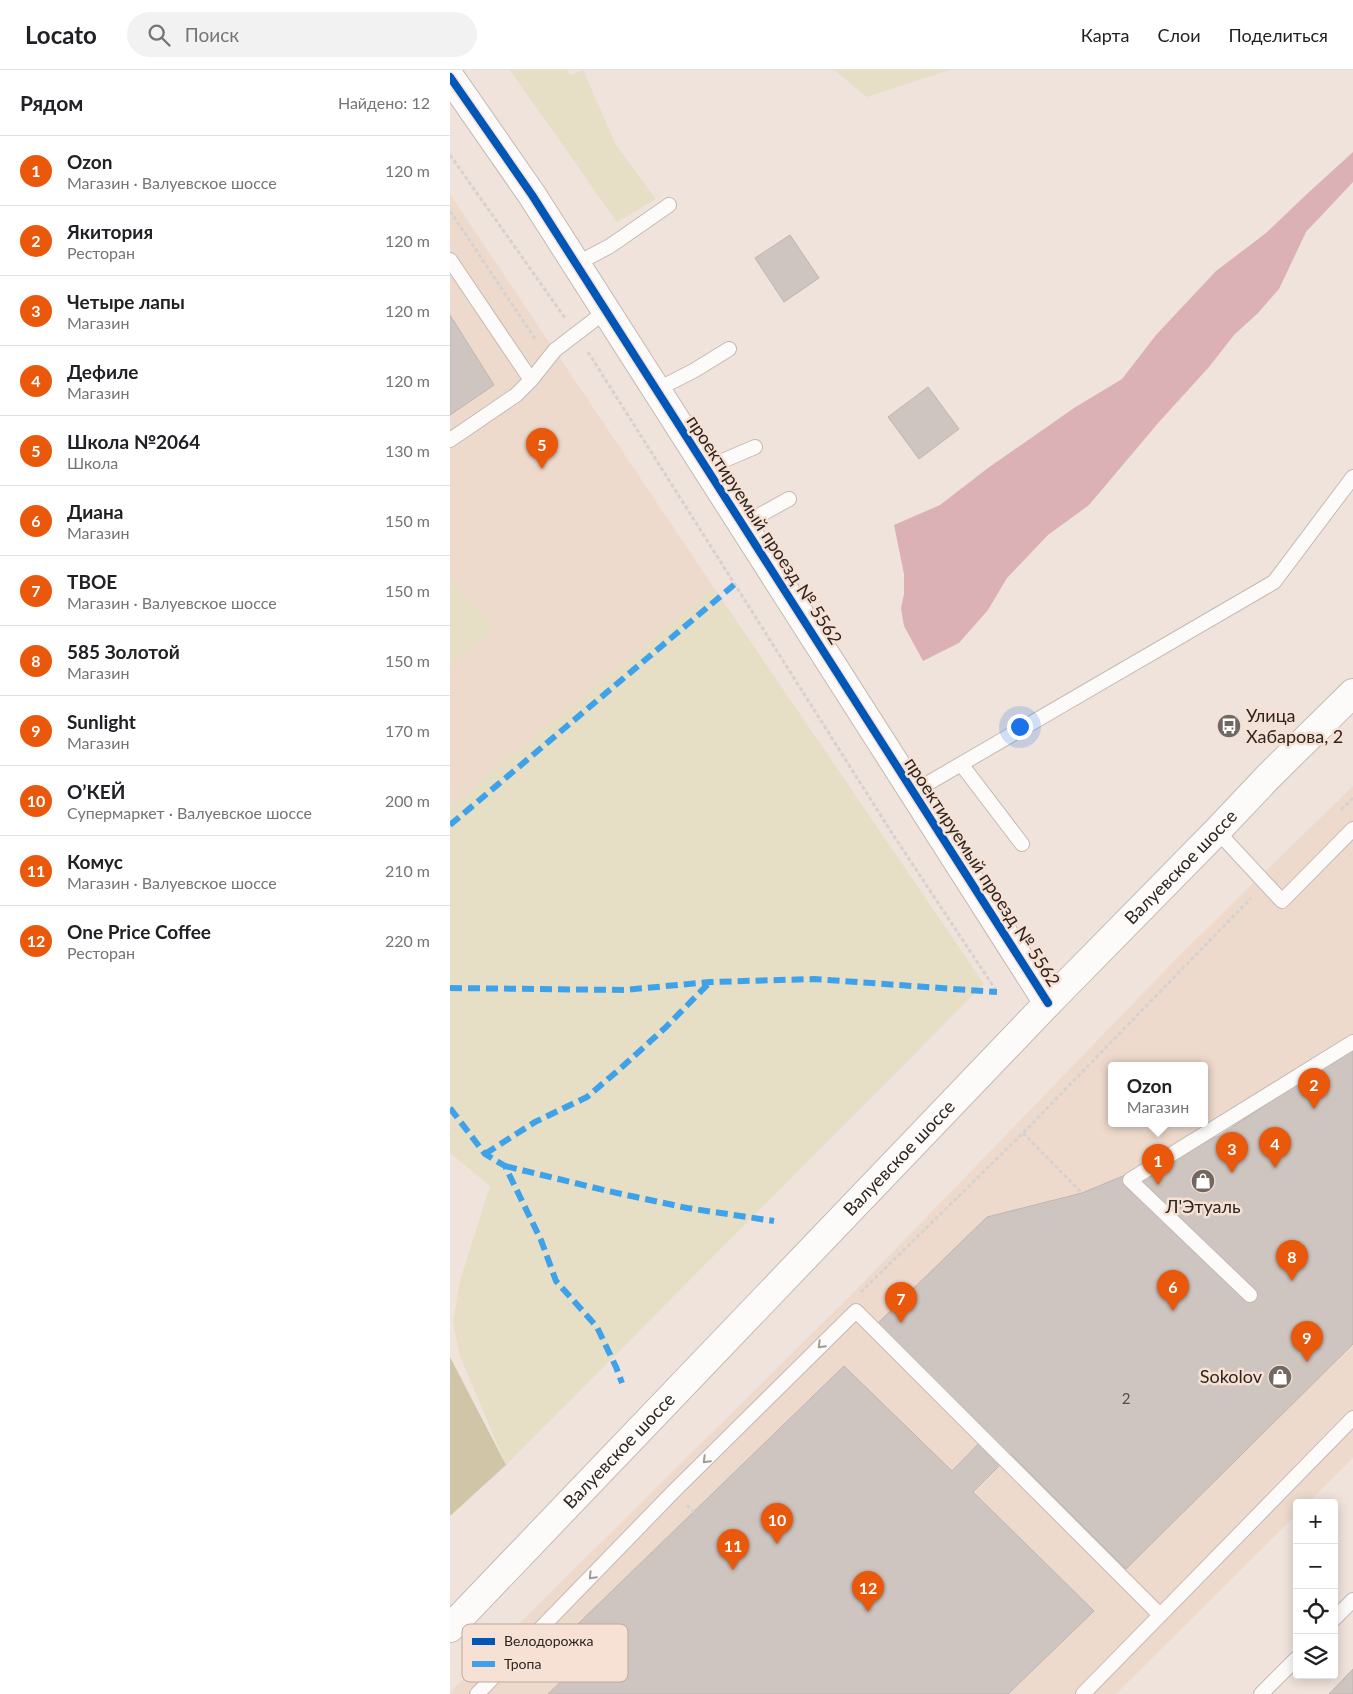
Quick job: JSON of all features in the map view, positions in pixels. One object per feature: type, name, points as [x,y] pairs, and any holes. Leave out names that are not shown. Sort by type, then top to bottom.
[{"type":"main road","name":"проектируемый проезд № 5562","points":[[450,77],[504,153],[576,264],[1048,1003]]},
{"type":"main road","name":"Валуевское шоссе","points":[[450,1628],[1048,1003],[1268,777],[1353,693]]},
{"type":"lane","points":[[576,264],[610,246],[669,205]]},
{"type":"lane","points":[[450,260],[531,380]]},
{"type":"lane","points":[[450,440],[516,395],[531,380],[555,350],[606,311]]},
{"type":"lane","points":[[656,390],[695,370],[728,349]]},
{"type":"lane","points":[[706,468],[755,447]]},
{"type":"lane","points":[[913,792],[1274,582],[1353,477]]},
{"type":"lane","points":[[742,525],[789,499]]},
{"type":"lane","points":[[961,764],[1022,844]]},
{"type":"lane","points":[[1217,831],[1282,901],[1353,829]]},
{"type":"lane","points":[[1250,1295],[1130,1180],[1353,1042]]},
{"type":"lane","points":[[545,1624],[673,1492],[856,1311],[1160,1615]]},
{"type":"lane","points":[[1082,1694],[1353,1418]]},
{"type":"lane","points":[[1338,1615],[1353,1600]]},
{"type":"lane","points":[[1261,1694],[1293,1662]]},
{"type":"lane","points":[[477,1694],[489,1682]]},
{"type":"path","points":[[450,155],[577,334],[890,830],[997,992]]},
{"type":"path","points":[[450,212],[548,359]]},
{"type":"path","points":[[1339,812],[1353,798]]},
{"type":"path","points":[[859,1294],[1023,1133],[1265,884]]},
{"type":"path","points":[[1023,1133],[1082,1193]]},
{"type":"shaded area","points":[[510,70],[567,70],[570,75],[583,70],[616,145],[656,199],[617,222]]},
{"type":"shaded area","points":[[834,70],[949,70],[867,97]]},
{"type":"shaded area","points":[[1353,152],[1353,182],[1306,232],[1279,289],[1258,313],[1234,335],[1209,367],[1159,422],[1089,505],[1048,535],[1007,578],[988,610],[959,643],[923,661],[904,626],[901,608],[904,594],[904,574],[894,525],[940,505],[988,468],[1074,408],[1122,379],[1156,335],[1216,271],[1266,233]]},
{"type":"shaded area","points":[[450,194],[714,588],[450,806]]},
{"type":"shaded area","points":[[450,578],[493,630],[450,665]]},
{"type":"shaded area","points":[[714,588],[984,984],[506,1465],[460,1356],[453,1322],[460,1281],[490,1186],[450,1153],[450,806]]},
{"type":"shaded area","points":[[1353,786],[1353,1458],[1312,1499],[1293,1499],[1293,1518],[1116,1694],[450,1694],[462,1680],[462,1682],[628,1682],[628,1624],[519,1624],[853,1293],[1181,954]]},
{"type":"shaded area","points":[[450,1357],[506,1465],[450,1516]]},
{"type":"building","points":[[790,235],[819,278],[784,302],[755,258]]},
{"type":"building","points":[[450,315],[494,385],[450,415]]},
{"type":"building","points":[[928,387],[959,429],[919,459],[888,417]]},
{"type":"building","points":[[1353,1043],[1353,1344],[1126,1569],[1011,1454],[973,1492],[1094,1611],[1008,1694],[548,1694],[561,1682],[628,1682],[628,1624],[578,1624],[844,1366],[952,1471],[989,1433],[878,1323],[987,1217],[1082,1193],[1219,1136],[1344,1053]]},
{"type":"building","points":[[1353,1669],[1353,1694],[1329,1694]]},
{"type":"marked path","points":[[450,825],[735,584]]},
{"type":"marked path","points":[[450,988],[624,990],[710,982],[814,979],[997,992]]},
{"type":"marked path","points":[[485,1154],[535,1122],[587,1097],[666,1027],[710,982]]},
{"type":"marked path","points":[[450,1108],[485,1154],[505,1166],[541,1240],[556,1281],[597,1327],[622,1383]]},
{"type":"marked path","points":[[505,1166],[687,1208],[774,1221]]},
{"type":"cycle path","points":[[450,77],[532,195],[1048,1003]]},
{"type":"place","name":"Школа №2064","points":[[542,469]]},
{"type":"place","name":"Улица Хабарова, 2","points":[[1229,726]]},
{"type":"place","name":"Якитория","points":[[1314,1109]]},
{"type":"place","name":"Дефиле","points":[[1275,1168]]},
{"type":"place","name":"Четыре лапы","points":[[1232,1173]]},
{"type":"place","name":"Л'Этуаль","points":[[1203,1181]]},
{"type":"place","name":"Ozon","points":[[1158,1185]]},
{"type":"place","name":"585 Золотой","points":[[1292,1281]]},
{"type":"place","name":"Диана","points":[[1173,1311]]},
{"type":"place","name":"ТВОЕ","points":[[901,1323]]},
{"type":"place","name":"Sunlight","points":[[1307,1362]]},
{"type":"place","name":"Sokolov","points":[[1280,1377]]},
{"type":"place","name":"О’КЕЙ","points":[[777,1544]]},
{"type":"place","name":"Комус","points":[[733,1570]]},
{"type":"place","name":"One Price Coffee","points":[[868,1612]]}]
